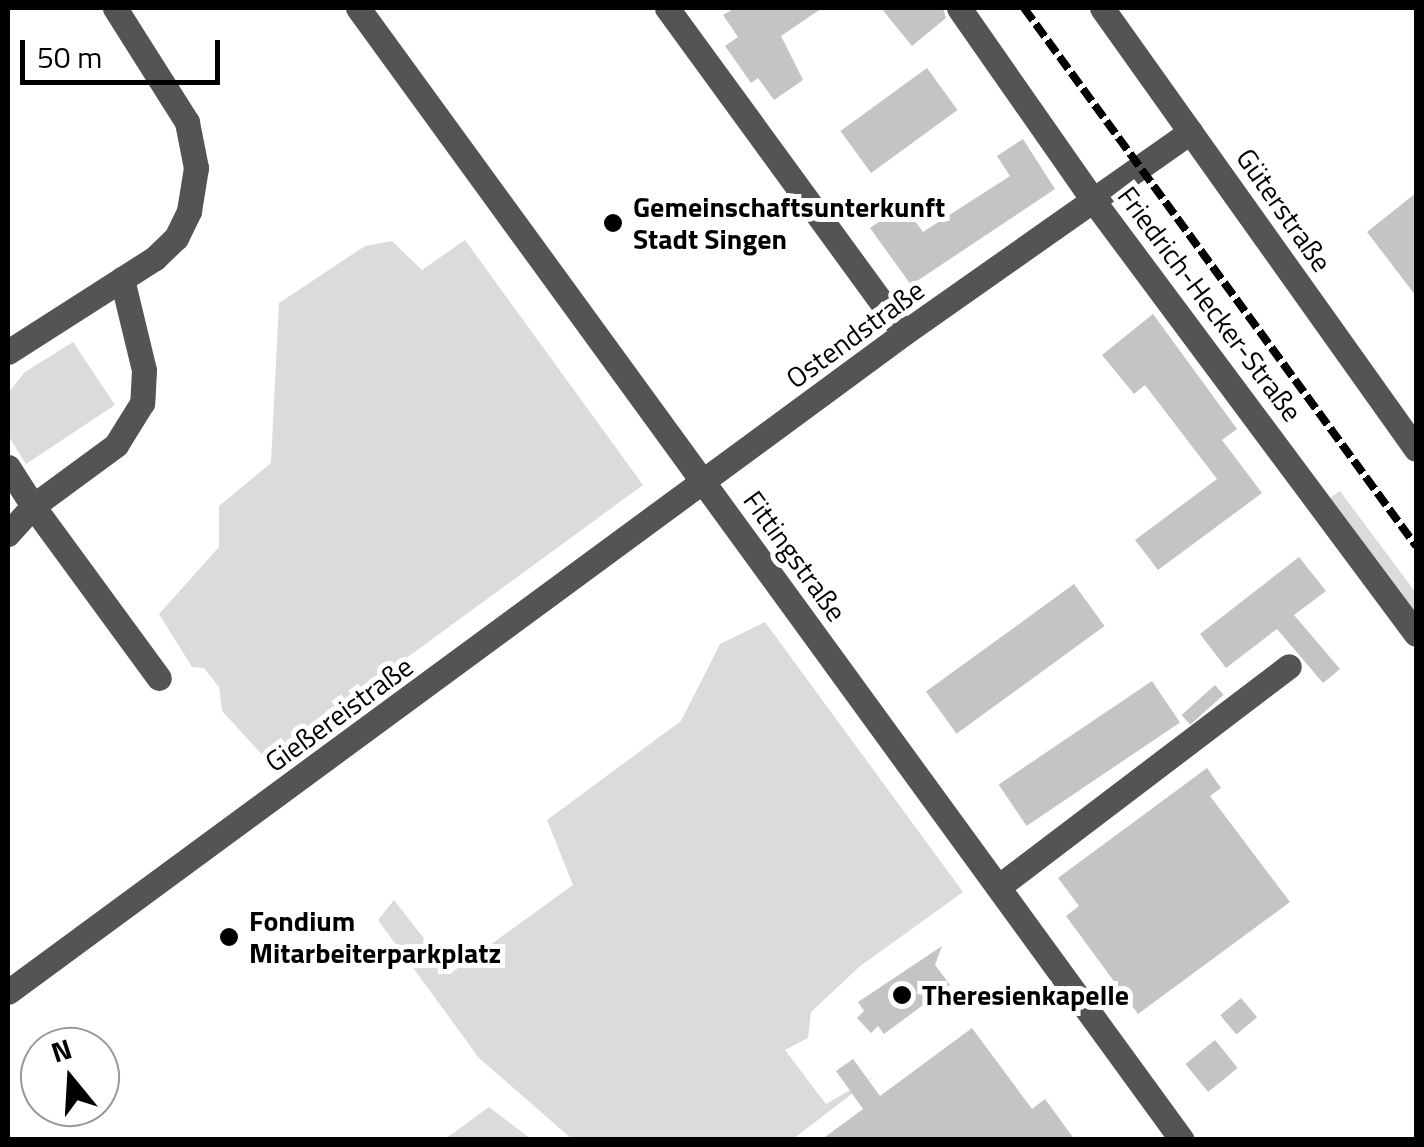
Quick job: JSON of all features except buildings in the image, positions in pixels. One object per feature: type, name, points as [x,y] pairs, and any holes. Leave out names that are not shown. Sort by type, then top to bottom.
[{"type":"street","points":[[8,352],[122,279],[176,238],[196,168],[187,122],[116,8]]},
{"type":"street","name":"Fittingstraße","points":[[358,8],[1182,1140]]},
{"type":"street","points":[[667,8],[904,333]]},
{"type":"street","name":"Friedrich-Hecker-Straße","points":[[959,8],[1095,203],[1416,634]]},
{"type":"street","name":"Güterstraße","points":[[1102,8],[1416,447]]},
{"type":"street","name":"Ostendstraße","points":[[705,484],[904,333],[1095,203],[1190,132]]},
{"type":"street","points":[[8,534],[33,506],[116,445],[142,403],[144,370],[122,279]]},
{"type":"street","points":[[8,466],[159,678]]},
{"type":"street","name":"Gießereistraße","points":[[8,992],[705,484]]},
{"type":"street","points":[[998,887],[1289,666]]},
{"type":"shaded area","points":[[465,240],[643,485],[267,760],[222,711],[219,687],[204,668],[192,667],[159,614],[219,547],[219,506],[271,463],[279,303],[365,246],[392,241],[422,270]]},
{"type":"shaded area","points":[[73,342],[115,405],[26,464],[8,435],[8,393],[25,372]]},
{"type":"shaded area","points":[[1340,491],[1416,593],[1416,616],[1330,498]]},
{"type":"shaded area","points":[[765,622],[963,892],[859,967],[811,1012],[808,1038],[785,1050],[826,1104],[875,1076],[793,1139],[572,1139],[479,1058],[378,920],[394,900],[451,973],[573,885],[547,820],[681,721],[720,644]]},
{"type":"shaded area","points":[[489,1107],[531,1139],[445,1139]]},
{"type":"railway","points":[[1024,8],[1416,546]]},
{"type":"place","name":"Gemeinschaftsunterkunft Stadt Singen","points":[[613,223]]},
{"type":"place","name":"Fondium Mitarbeiterparkplatz","points":[[229,937]]},
{"type":"place","name":"Theresienkapelle","points":[[902,995]]}]
